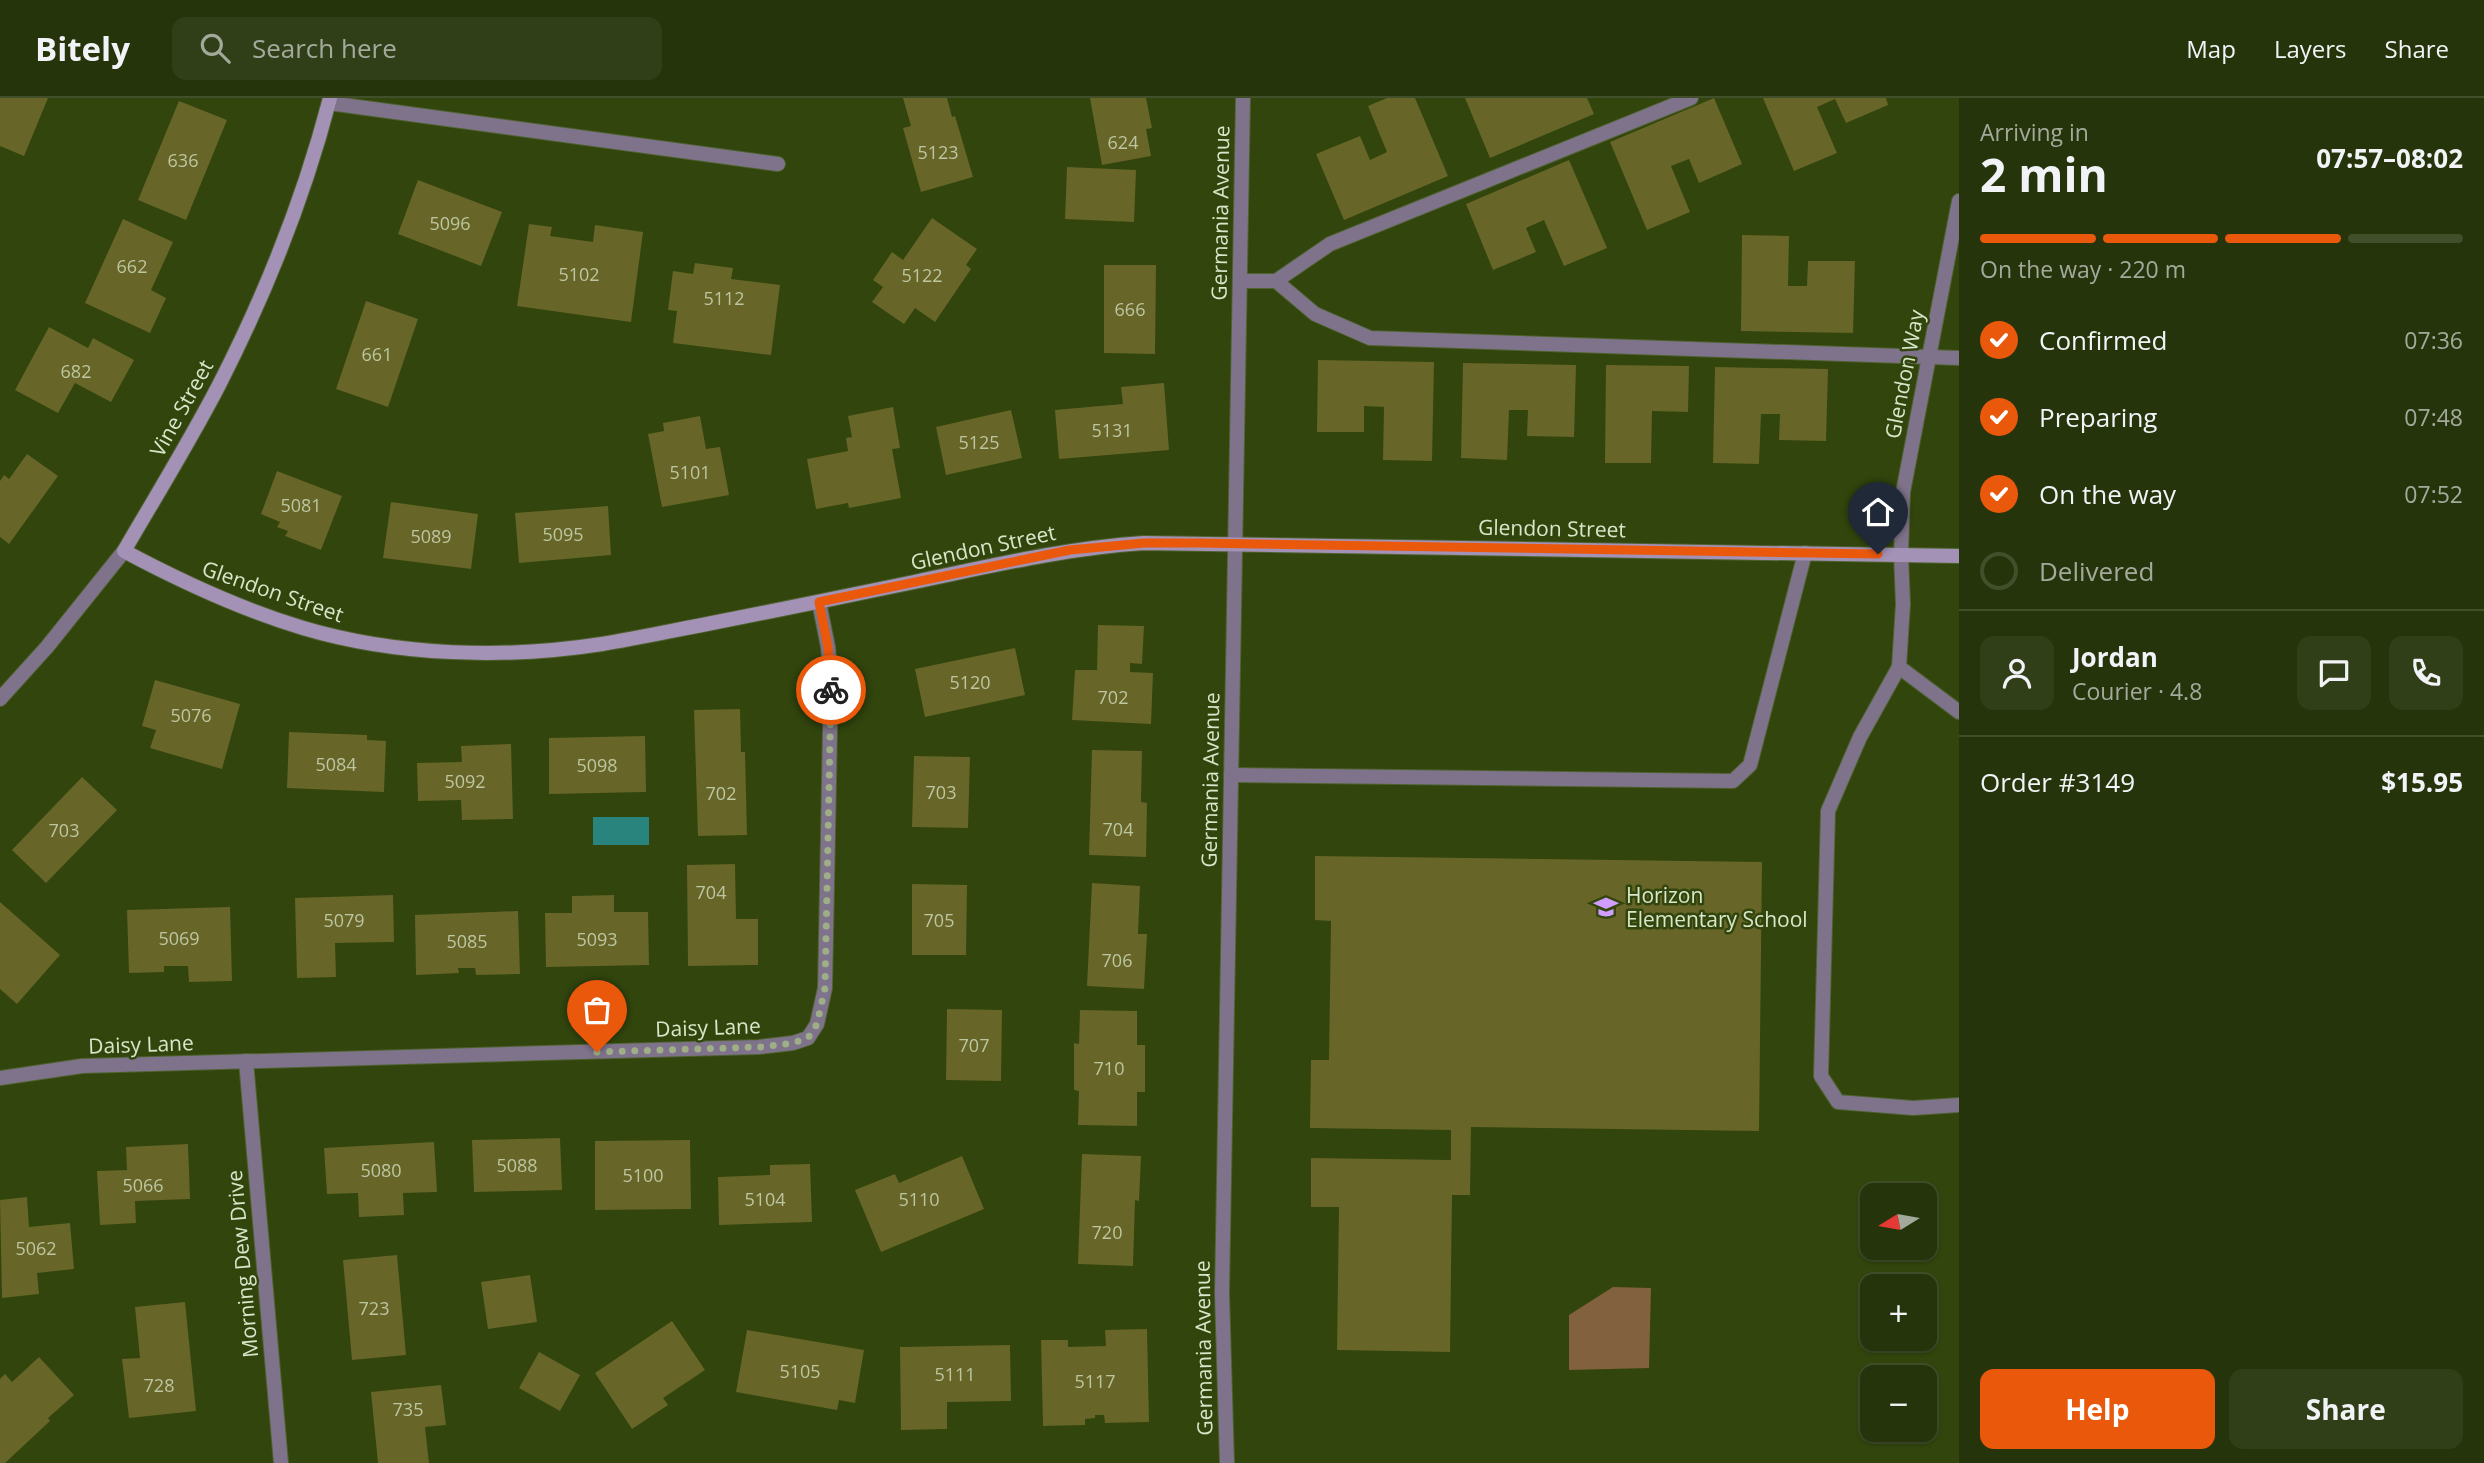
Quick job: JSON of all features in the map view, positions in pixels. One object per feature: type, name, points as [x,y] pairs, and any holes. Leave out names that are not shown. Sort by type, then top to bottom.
[{"type":"street","name":"Germania Avenue","points":[[1227,1463],[1222,1293],[1243,98]]},
{"type":"street","points":[[1240,281],[1276,281],[1330,244],[1691,98]]},
{"type":"street","points":[[330,100],[778,164]]},
{"type":"street","name":"Vine Street","points":[[0,699],[47,648],[124,551],[188,442],[247,327],[295,213],[330,100]]},
{"type":"street","name":"Glendon Way","points":[[1899,667],[1903,604],[1903,492],[1959,201]]},
{"type":"street","points":[[1276,281],[1315,314],[1370,338],[1959,358]]},
{"type":"street","name":"Glendon Street","points":[[124,551],[221,599],[304,629],[348,639],[432,650],[516,652],[603,644],[1070,550],[1144,543],[1959,556]]},
{"type":"street","points":[[1231,775],[1733,781],[1750,765],[1805,553]]},
{"type":"street","name":"Daisy Lane","points":[[0,1078],[82,1066],[760,1047],[793,1043],[808,1038],[817,1024],[825,988],[831,678],[819,602]]},
{"type":"street","points":[[1959,712],[1899,667],[1860,737],[1828,811],[1821,1076],[1838,1102],[1913,1108],[1959,1105]]},
{"type":"street","name":"Morning Dew Drive","points":[[246,1061],[281,1463]]},
{"type":"shaded area","points":[[1613,1287],[1651,1288],[1649,1368],[1569,1370],[1569,1315]]},
{"type":"water","points":[[593,817],[649,817],[649,845],[593,845]]},
{"type":"building","points":[[0,98],[48,98],[24,156],[0,146]]},
{"type":"building","points":[[903,98],[947,98],[973,177],[921,192],[903,128],[911,126]]},
{"type":"building","points":[[1090,98],[1146,98],[1152,128],[1146,129],[1151,156],[1102,165]]},
{"type":"building","points":[[1387,98],[1415,98],[1448,176],[1344,220],[1316,154],[1360,136],[1370,160],[1387,152],[1368,106]]},
{"type":"building","points":[[1465,98],[1587,98],[1594,114],[1490,158]]},
{"type":"building","points":[[1714,98],[1742,164],[1699,183],[1689,159],[1671,166],[1690,212],[1647,230],[1610,142]]},
{"type":"building","points":[[1763,98],[1886,98],[1888,105],[1846,123],[1835,99],[1817,107],[1837,153],[1794,171]]},
{"type":"building","points":[[179,101],[227,120],[186,220],[138,200]]},
{"type":"building","points":[[1569,160],[1607,248],[1564,266],[1544,220],[1526,228],[1536,252],[1493,270],[1466,204]]},
{"type":"building","points":[[1067,167],[1136,170],[1134,222],[1065,219]]},
{"type":"building","points":[[418,180],[502,212],[481,266],[398,234]]},
{"type":"building","points":[[932,218],[977,249],[966,265],[971,269],[935,322],[915,308],[904,324],[872,302],[883,287],[873,280],[892,252],[903,260]]},
{"type":"building","points":[[123,219],[173,242],[151,290],[166,298],[150,333],[85,303]]},
{"type":"building","points":[[529,224],[552,227],[550,236],[593,242],[595,225],[643,232],[631,322],[517,306]]},
{"type":"building","points":[[1742,235],[1789,236],[1788,286],[1807,286],[1808,261],[1855,261],[1853,333],[1741,331]]},
{"type":"building","points":[[695,263],[733,268],[731,279],[780,285],[771,355],[673,343],[677,311],[668,310],[673,271],[693,274]]},
{"type":"building","points":[[1104,265],[1156,265],[1155,354],[1104,353]]},
{"type":"building","points":[[366,301],[418,319],[388,407],[336,389]]},
{"type":"building","points":[[49,327],[88,348],[93,338],[134,360],[111,402],[75,383],[58,413],[15,390]]},
{"type":"building","points":[[1318,360],[1434,362],[1432,461],[1383,460],[1384,407],[1364,406],[1364,432],[1317,432]]},
{"type":"building","points":[[1463,363],[1576,365],[1574,437],[1527,436],[1528,410],[1509,410],[1507,460],[1461,458]]},
{"type":"building","points":[[1606,365],[1689,366],[1688,412],[1652,411],[1651,463],[1605,463]]},
{"type":"building","points":[[1715,367],[1828,369],[1826,441],[1779,440],[1780,414],[1761,414],[1759,464],[1713,463]]},
{"type":"building","points":[[1164,383],[1169,450],[1059,459],[1055,410],[1123,404],[1121,387]]},
{"type":"building","points":[[893,407],[900,448],[892,449],[901,498],[849,508],[848,503],[816,509],[807,459],[848,451],[846,438],[852,437],[848,416]]},
{"type":"building","points":[[1011,410],[1022,458],[946,475],[936,427]]},
{"type":"building","points":[[700,416],[706,449],[720,447],[729,495],[662,507],[648,434],[664,431],[663,423]]},
{"type":"building","points":[[27,454],[58,476],[9,544],[0,537],[0,481],[4,475],[9,479]]},
{"type":"building","points":[[277,471],[342,496],[321,550],[285,536],[288,531],[277,527],[280,522],[261,514]]},
{"type":"building","points":[[391,502],[478,514],[471,569],[383,558]]},
{"type":"building","points":[[608,506],[611,555],[519,563],[515,513]]},
{"type":"building","points":[[1098,625],[1144,626],[1142,664],[1130,663],[1130,672],[1153,673],[1151,724],[1072,720],[1075,670],[1097,670]]},
{"type":"building","points":[[1015,648],[1025,695],[925,717],[915,669]]},
{"type":"building","points":[[155,680],[240,704],[222,769],[150,748],[156,730],[142,726]]},
{"type":"building","points":[[740,709],[741,752],[745,752],[747,835],[698,836],[694,710]]},
{"type":"building","points":[[289,732],[367,735],[367,740],[386,741],[384,792],[287,788]]},
{"type":"building","points":[[645,736],[646,792],[549,794],[549,738]]},
{"type":"building","points":[[511,744],[513,819],[462,820],[461,800],[418,801],[417,763],[462,762],[461,746]]},
{"type":"building","points":[[1092,750],[1142,751],[1141,802],[1147,803],[1146,857],[1089,855]]},
{"type":"building","points":[[914,756],[970,757],[968,828],[912,827]]},
{"type":"building","points":[[82,777],[117,810],[46,883],[12,850]]},
{"type":"building","points":[[1315,856],[1762,862],[1759,1131],[1471,1127],[1470,1195],[1452,1195],[1450,1352],[1337,1350],[1339,1207],[1311,1207],[1311,1158],[1451,1160],[1451,1130],[1310,1128],[1311,1060],[1329,1060],[1331,921],[1315,920]]},
{"type":"building","points":[[735,864],[736,919],[758,919],[758,965],[688,966],[687,865]]},
{"type":"building","points":[[1092,883],[1140,886],[1138,934],[1147,934],[1144,989],[1087,986]]},
{"type":"building","points":[[912,884],[967,885],[966,955],[912,955]]},
{"type":"building","points":[[393,895],[394,942],[335,943],[336,977],[297,978],[295,898]]},
{"type":"building","points":[[614,895],[614,912],[648,912],[649,965],[546,967],[545,913],[572,913],[572,896]]},
{"type":"building","points":[[0,902],[60,955],[17,1004],[0,989]]},
{"type":"building","points":[[230,907],[232,981],[189,982],[188,966],[164,966],[164,972],[129,973],[127,910]]},
{"type":"building","points":[[518,911],[520,974],[476,975],[475,968],[458,968],[459,973],[416,975],[415,915]]},
{"type":"building","points":[[947,1009],[1002,1010],[1001,1081],[946,1080]]},
{"type":"building","points":[[1080,1010],[1137,1011],[1137,1045],[1145,1045],[1145,1092],[1137,1092],[1137,1126],[1078,1125],[1079,1091],[1074,1090],[1074,1043],[1079,1044]]},
{"type":"building","points":[[560,1138],[562,1190],[474,1192],[472,1140]]},
{"type":"building","points":[[690,1140],[691,1209],[595,1210],[595,1141]]},
{"type":"building","points":[[434,1142],[437,1192],[403,1193],[404,1215],[359,1217],[358,1193],[327,1194],[324,1148]]},
{"type":"building","points":[[188,1144],[190,1199],[135,1201],[136,1223],[100,1225],[97,1171],[127,1170],[126,1147]]},
{"type":"building","points":[[1082,1154],[1141,1156],[1139,1201],[1135,1200],[1133,1266],[1078,1264]]},
{"type":"building","points":[[962,1156],[984,1209],[881,1252],[855,1190],[895,1174],[899,1183]]},
{"type":"building","points":[[810,1164],[812,1222],[719,1225],[718,1177],[770,1175],[770,1165]]},
{"type":"building","points":[[27,1197],[29,1227],[70,1223],[74,1269],[37,1273],[39,1294],[2,1298],[0,1200]]},
{"type":"building","points":[[397,1255],[406,1355],[352,1360],[343,1260]]},
{"type":"building","points":[[530,1275],[537,1322],[488,1329],[481,1282]]},
{"type":"building","points":[[185,1302],[196,1411],[129,1418],[122,1359],[140,1358],[135,1307]]},
{"type":"building","points":[[672,1321],[705,1370],[663,1398],[668,1405],[632,1429],[595,1373]]},
{"type":"building","points":[[1147,1329],[1149,1422],[1105,1423],[1104,1415],[1095,1415],[1095,1418],[1085,1419],[1085,1425],[1043,1426],[1041,1340],[1068,1340],[1068,1347],[1106,1346],[1105,1330]]},
{"type":"building","points":[[747,1330],[864,1350],[855,1403],[839,1400],[837,1410],[736,1392]]},
{"type":"building","points":[[1010,1345],[1011,1401],[947,1402],[947,1429],[901,1430],[900,1347]]},
{"type":"building","points":[[539,1352],[580,1375],[560,1411],[519,1388]]},
{"type":"building","points":[[39,1357],[74,1395],[5,1463],[0,1463],[0,1379],[5,1374],[12,1382]]},
{"type":"building","points":[[441,1385],[446,1425],[425,1427],[429,1463],[378,1463],[371,1392]]},
{"type":"way so far","points":[[597,1052],[777,1046],[808,1038],[817,1024],[825,988],[831,690]]},
{"type":"place","name":"Horizon Elementary School","points":[[1606,907]]},
{"type":"route","points":[[831,690],[831,667],[819,602],[1070,550],[1144,543],[1199,543],[1878,554]]}]
